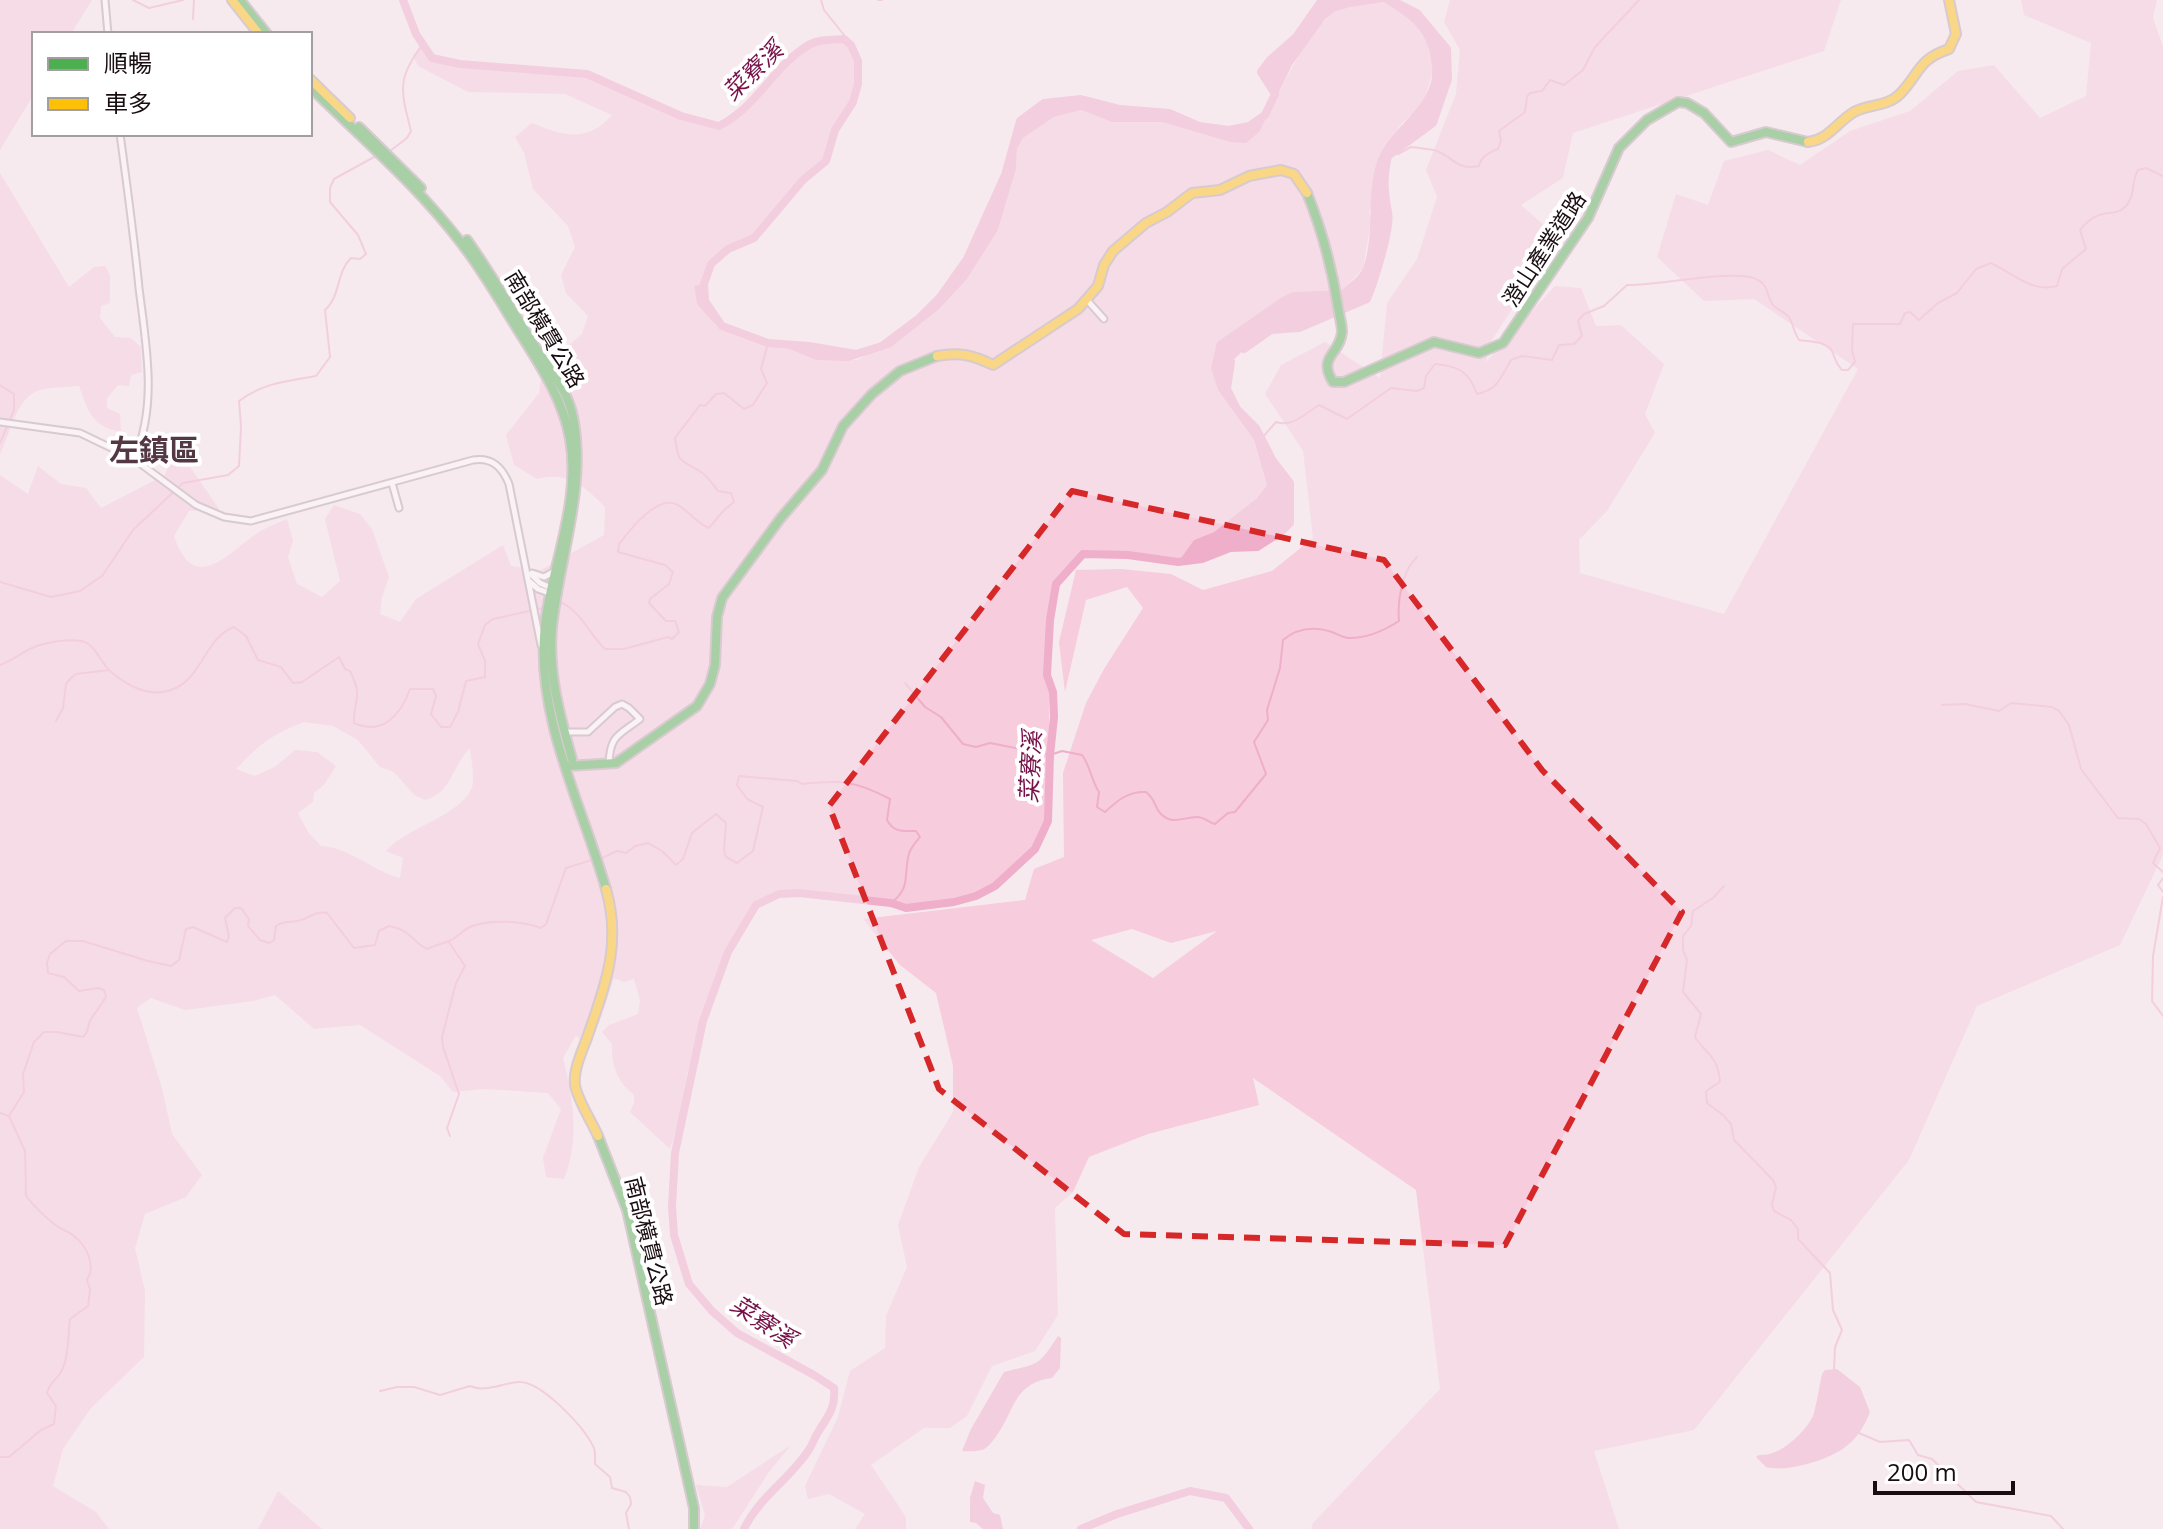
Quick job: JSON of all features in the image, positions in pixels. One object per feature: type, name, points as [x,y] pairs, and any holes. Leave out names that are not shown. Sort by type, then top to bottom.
[{"type":"street","points":[[105,0],[108,32]]},
{"type":"street","points":[[232,0],[262,32]]},
{"type":"street","points":[[240,0],[262,32]]},
{"type":"street","name":"澄山產業道路","points":[[1087,300],[1103,277],[1107,259],[1146,223],[1192,193],[1220,190],[1249,176],[1273,170],[1288,171],[1301,181],[1318,221],[1334,280],[1342,333],[1326,368],[1330,378],[1337,383],[1434,342],[1479,353],[1496,347],[1508,336],[1588,218],[1619,148],[1647,120],[1678,102],[1687,103],[1704,113],[1731,142],[1766,132],[1802,143],[1820,141],[1857,110],[1888,102],[1898,96],[1929,56],[1949,49],[1956,34],[1949,0]]},
{"type":"street","points":[[312,81],[356,128]]},
{"type":"street","points":[[312,89],[356,128]]},
{"type":"street","name":"南部橫貫公路","points":[[356,128],[443,212],[483,262],[567,398],[577,459],[554,592]]},
{"type":"street","points":[[120,136],[148,370],[148,412],[134,459]]},
{"type":"street","points":[[571,765],[609,765],[623,760],[692,711],[701,700],[715,665],[717,617],[722,598],[780,519],[822,470],[843,426],[872,394],[907,366],[927,358],[953,353],[970,354],[993,365],[1070,315],[1087,300],[1104,319]]},
{"type":"street","points":[[0,422],[80,433],[134,459],[210,513],[251,521],[479,459],[495,463],[509,484],[534,603],[545,628],[571,765]]},
{"type":"street","points":[[392,483],[399,508]]},
{"type":"street","name":"南部橫貫公路","points":[[554,592],[555,571],[568,511]]},
{"type":"street","points":[[528,570],[541,577],[555,571]]},
{"type":"street","points":[[528,570],[535,580],[554,592]]},
{"type":"street","points":[[530,581],[554,592]]},
{"type":"street","points":[[554,592],[545,628],[545,663],[550,702],[571,765]]},
{"type":"street","points":[[565,732],[588,732],[615,707],[622,704],[629,708],[640,719],[613,739],[609,765]]},
{"type":"street","name":"南部橫貫公路","points":[[571,765],[594,837],[594,848],[613,913],[614,943],[608,975],[579,1061],[575,1085],[613,1169],[627,1210],[694,1508],[694,1529]]},
{"type":"highlighted area","points":[[1072,491],[1384,560],[1542,770],[1682,912],[1505,1245],[1124,1234],[939,1089],[829,806]]},
{"type":"shaded area","points":[[0,0],[92,0],[72,32],[32,32],[32,97],[0,150]]},
{"type":"shaded area","points":[[1322,0],[1391,0],[1417,13],[1447,49],[1448,79],[1433,123],[1388,156],[1385,184],[1389,219],[1378,269],[1367,299],[1299,328],[1271,330],[1229,364],[1227,389],[1237,409],[1256,428],[1273,461],[1290,483],[1290,523],[1257,547],[1230,548],[1202,559],[1178,562],[1194,540],[1214,532],[1257,498],[1267,485],[1254,440],[1218,390],[1211,368],[1217,342],[1282,297],[1292,292],[1342,290],[1363,268],[1378,159],[1392,136],[1420,104],[1431,81],[1430,54],[1423,35],[1411,21],[1384,2],[1336,11],[1325,19],[1292,65],[1260,131],[1246,143],[1230,142],[1162,122],[1112,122],[1081,110],[1054,117],[1023,138],[1017,149],[1016,169],[998,230],[967,279],[938,310],[891,347],[849,361],[816,360],[787,348],[772,347],[728,332],[713,322],[697,304],[694,286],[704,284],[705,301],[722,326],[768,343],[856,354],[882,346],[918,319],[940,297],[967,259],[1005,175],[1020,121],[1044,103],[1081,99],[1120,109],[1169,113],[1199,126],[1229,130],[1249,126],[1265,115],[1275,94],[1261,72],[1296,37]]},
{"type":"shaded area","points":[[1450,0],[1841,0],[1824,51],[1573,133],[1563,178],[1521,205],[1545,226],[1550,250],[1490,343],[1486,362],[1555,286],[1581,288],[1596,326],[1621,325],[1664,364],[1645,414],[1655,433],[1607,511],[1579,540],[1580,573],[1724,614],[1858,369],[1754,299],[1704,301],[1657,257],[1676,194],[1708,205],[1724,161],[1768,150],[1800,165],[1850,131],[1910,111],[1958,71],[1994,65],[2040,118],[2086,96],[2091,43],[2024,15],[2021,0],[2157,0],[2153,18],[2163,47],[2163,855],[2120,945],[1977,1006],[1909,1160],[1694,1430],[1594,1451],[1619,1529],[1311,1529],[1313,1523],[1440,1389],[1416,1190],[1253,1078],[1259,1105],[1148,1134],[1089,1157],[1073,1192],[1055,1208],[1058,1315],[1035,1351],[992,1366],[967,1416],[950,1428],[924,1428],[871,1465],[906,1517],[906,1529],[855,1529],[865,1514],[829,1494],[808,1499],[805,1486],[838,1417],[850,1371],[885,1348],[886,1316],[907,1267],[898,1225],[919,1167],[953,1112],[953,1066],[936,993],[900,965],[863,919],[1025,900],[1034,869],[1064,857],[1063,773],[1086,703],[1143,608],[1127,587],[1086,600],[1065,692],[1059,642],[1076,570],[1121,569],[1171,574],[1203,590],[1272,571],[1313,538],[1303,451],[1265,394],[1281,365],[1325,342],[1380,378],[1387,303],[1417,259],[1437,197],[1426,170],[1456,94],[1460,50],[1444,22]],"holes":[[[1132,929],[1171,943],[1217,931],[1153,978],[1091,940]]]},
{"type":"shaded area","points":[[1384,2],[1418,24],[1426,38],[1433,70],[1423,105],[1402,123],[1387,144],[1369,213],[1371,221],[1363,269],[1342,290],[1292,292],[1282,297],[1217,342],[1218,390],[1254,440],[1267,485],[1257,498],[1214,532],[1194,540],[1178,562],[1128,555],[1083,554],[1056,584],[1050,620],[1048,821],[1035,849],[995,886],[976,896],[906,908],[891,903],[799,893],[779,894],[757,905],[728,952],[703,1021],[670,1149],[630,1112],[634,1095],[619,1079],[612,1044],[602,1032],[609,1025],[638,1014],[640,1000],[634,979],[624,982],[614,978],[587,1049],[576,1035],[563,1058],[573,1119],[572,1149],[564,1179],[546,1177],[543,1158],[561,1109],[548,1093],[485,1089],[453,1092],[440,1076],[360,1025],[314,1029],[275,995],[185,1010],[151,998],[137,1008],[162,1088],[172,1134],[202,1175],[186,1197],[145,1214],[135,1248],[145,1291],[144,1357],[91,1408],[63,1449],[53,1486],[96,1512],[109,1529],[0,1529],[0,475],[28,494],[38,466],[61,484],[86,488],[101,508],[165,475],[171,460],[171,439],[219,509],[189,511],[174,536],[182,554],[191,564],[201,567],[212,565],[259,532],[287,519],[293,541],[288,557],[297,584],[322,597],[340,581],[325,519],[334,505],[360,514],[372,529],[389,577],[380,614],[400,622],[416,599],[503,545],[511,566],[541,570],[604,535],[605,507],[575,482],[558,477],[537,479],[514,465],[506,435],[539,393],[541,378],[557,355],[582,334],[588,316],[566,293],[561,275],[575,247],[568,226],[533,189],[524,153],[515,137],[532,123],[563,133],[583,133],[603,124],[612,115],[565,94],[468,92],[418,66],[413,56],[421,44],[432,58],[460,64],[587,74],[681,116],[719,126],[755,98],[784,65],[807,46],[820,41],[844,39],[851,45],[858,61],[858,84],[853,102],[835,130],[826,161],[803,180],[754,238],[728,249],[711,264],[704,284],[694,286],[697,304],[728,332],[772,347],[787,347],[816,360],[858,360],[922,323],[967,279],[998,230],[1016,169],[1017,149],[1023,138],[1054,117],[1081,110],[1112,122],[1162,122],[1230,142],[1260,131],[1303,48],[1325,20],[1346,7]],"holes":[[[304,722],[333,726],[358,740],[380,767],[394,772],[414,795],[425,800],[447,785],[470,748],[473,783],[466,797],[446,814],[406,835],[386,851],[403,858],[400,878],[352,855],[321,846],[308,832],[298,813],[313,802],[314,793],[324,785],[336,766],[317,752],[295,750],[276,766],[255,776],[236,769],[267,741]]]},
{"type":"shaded area","points":[[0,173],[69,287],[94,267],[105,266],[110,275],[110,303],[101,306],[100,318],[115,337],[131,338],[141,347],[142,372],[131,375],[129,386],[118,385],[107,398],[107,408],[120,414],[121,431],[97,422],[79,386],[45,389],[32,394],[19,408],[0,454]]},
{"type":"shaded area","points":[[1058,1336],[1061,1338],[1060,1368],[1052,1378],[1039,1381],[1022,1392],[1002,1428],[987,1447],[962,1451],[1004,1372],[1036,1363]]},
{"type":"shaded area","points":[[1837,1369],[1860,1387],[1870,1412],[1859,1434],[1842,1450],[1821,1459],[1786,1468],[1766,1467],[1756,1457],[1783,1448],[1804,1430],[1814,1413],[1822,1374],[1825,1370]]},
{"type":"shaded area","points":[[791,1445],[769,1472],[732,1529],[700,1529],[705,1515],[696,1485],[727,1487]]},
{"type":"shaded area","points":[[975,1481],[985,1485],[983,1498],[993,1513],[1000,1515],[1003,1529],[983,1529],[970,1522],[970,1498]]},
{"type":"shaded area","points":[[278,1491],[322,1529],[258,1529]]},
{"type":"waterway","points":[[133,0],[149,8],[183,0]]},
{"type":"waterway","points":[[193,19],[194,0]]},
{"type":"waterway","name":"菜竂溪","points":[[403,0],[416,34],[432,58],[460,64],[587,74],[681,116],[719,126],[733,118],[784,65],[807,46],[820,41],[844,39],[851,45],[858,61],[858,84],[853,102],[835,130],[826,161],[803,180],[754,238],[728,249],[711,264],[704,284],[705,301],[722,326],[768,343],[856,354],[882,346],[918,319],[940,297],[967,259],[1005,175],[1020,121],[1044,103],[1081,99],[1120,109],[1169,113],[1199,126],[1229,130],[1249,126],[1265,115],[1275,94],[1261,72],[1296,37],[1322,0]]},
{"type":"waterway","points":[[821,0],[824,10],[844,39]]},
{"type":"waterway","name":"菜竂溪","points":[[1244,349],[1271,330],[1299,328],[1367,299],[1387,230],[1385,171],[1388,156],[1433,123],[1448,79],[1447,49],[1417,13],[1391,0]]},
{"type":"waterway","points":[[1393,152],[1398,154],[1411,147],[1428,149],[1465,167],[1479,166],[1486,155],[1498,149],[1501,141],[1499,131],[1525,112],[1530,93],[1542,91],[1550,80],[1564,85],[1583,70],[1595,47],[1639,0]]},
{"type":"waterway","points":[[390,151],[411,131],[403,86],[408,67],[423,44]]},
{"type":"waterway","points":[[0,582],[51,597],[80,591],[102,576],[133,530],[183,483],[228,475],[239,466],[239,401],[266,386],[316,376],[330,357],[325,310],[334,298],[346,264],[351,258],[360,259],[366,254],[358,235],[330,202],[330,188],[334,179],[376,156]]},
{"type":"waterway","points":[[1262,438],[1276,422],[1288,423],[1319,405],[1347,419],[1391,388],[1417,391],[1424,388],[1426,376],[1435,364],[1451,366],[1462,372],[1477,394],[1484,392],[1498,382],[1511,360],[1522,356],[1552,360],[1559,345],[1574,344],[1582,336],[1578,321],[1584,314],[1604,306],[1627,285],[1733,276],[1758,280],[1764,285],[1774,306],[1789,317],[1799,340],[1826,345],[1840,368],[1848,370],[1855,362],[1853,324],[1900,324],[1905,313],[1910,312],[1919,320],[1938,303],[1957,293],[1976,269],[1991,263],[2030,284],[2057,286],[2062,269],[2086,249],[2080,230],[2087,222],[2125,207],[2131,198],[2138,170],[2146,168],[2163,176]]},
{"type":"waterway","points":[[557,605],[563,603],[575,613],[605,649],[624,649],[668,637],[672,639],[679,632],[675,621],[666,621],[649,603],[669,584],[673,572],[665,565],[618,552],[619,544],[645,515],[662,504],[678,505],[709,528],[734,502],[731,493],[718,491],[704,474],[682,460],[675,438],[700,405],[705,406],[716,394],[724,393],[744,409],[753,405],[767,383],[761,369],[768,343]]},
{"type":"waterway","name":"菜竂溪","points":[[744,1529],[758,1507],[809,1449],[830,1412],[834,1388],[737,1333],[712,1311],[689,1284],[674,1235],[675,1153],[703,1021],[728,952],[756,905],[779,894],[799,893],[891,903],[906,908],[954,902],[976,896],[995,886],[1035,849],[1048,821],[1054,717],[1053,692],[1047,675],[1050,620],[1056,584],[1083,554],[1128,555],[1178,562],[1202,559],[1230,548],[1257,547],[1290,523],[1290,483],[1273,461],[1256,428],[1237,409],[1227,389],[1231,362]]},
{"type":"waterway","points":[[0,385],[14,394],[14,410],[0,443]]},
{"type":"waterway","points":[[905,683],[925,707],[941,717],[963,744],[976,747],[990,743],[1050,755],[1062,751],[1082,755],[1099,792],[1097,807],[1105,812],[1128,795],[1146,792],[1164,817],[1178,820],[1199,817],[1215,824],[1228,813],[1235,812],[1266,774],[1254,742],[1268,720],[1267,710],[1280,668],[1283,640],[1294,633],[1312,629],[1348,638],[1363,637],[1399,621],[1402,587],[1417,557]]},
{"type":"waterway","points":[[0,665],[43,644],[81,641],[90,645],[106,667],[123,681],[138,689],[163,692],[182,685],[216,640],[234,627],[246,636],[258,660],[281,667],[293,683],[302,682],[339,657],[345,669],[350,671],[356,688],[354,723],[374,727],[383,725],[402,707],[410,689],[433,689],[436,696],[431,714],[441,727],[450,727],[458,712],[466,681],[485,677],[485,661],[478,644],[485,625],[493,619],[543,608]]},
{"type":"waterway","points":[[56,721],[63,708],[66,684],[71,678],[76,674],[109,670]]},
{"type":"waterway","points":[[1942,705],[1965,704],[1999,711],[2011,703],[2052,707],[2059,711],[2069,725],[2081,769],[2118,818],[2139,819],[2146,824],[2160,848],[2153,863],[2163,872]]},
{"type":"waterway","points":[[602,858],[617,851],[626,853],[635,846],[648,843],[676,865],[683,859],[692,833],[716,814],[726,823],[726,857],[737,863],[753,851],[763,807],[747,799],[737,785],[739,776],[802,784],[847,783],[890,799],[887,820],[890,824],[899,830],[916,831],[920,837],[909,854],[902,891],[891,903]]},
{"type":"waterway","points":[[0,1457],[9,1457],[41,1430],[54,1424],[56,1406],[47,1393],[64,1366],[70,1319],[88,1306],[90,1290],[87,1280],[91,1269],[89,1256],[83,1245],[49,1220],[26,1196],[25,1151],[9,1116],[24,1092],[23,1074],[34,1042],[44,1032],[83,1037],[106,996],[104,990],[98,988],[79,991],[64,977],[48,973],[50,954],[66,941],[83,941],[171,966],[179,960],[186,929],[193,927],[227,942],[229,936],[225,918],[235,908],[241,908],[249,919],[248,926],[260,940],[269,943],[274,940],[276,926],[327,913],[354,948],[375,945],[379,931],[389,926],[407,933],[427,949],[451,940],[469,927],[489,922],[541,928],[546,924],[566,868],[595,859]]},
{"type":"waterway","points":[[2163,878],[2158,885],[2163,892]]},
{"type":"waterway","points":[[1724,886],[1713,898],[1693,911],[1691,926],[1683,936],[1687,960],[1683,992],[1701,1014],[1695,1037],[1714,1061],[1719,1073],[1720,1082],[1706,1091],[1707,1103],[1731,1124],[1734,1140],[1773,1180],[1776,1187],[1772,1205],[1774,1211],[1791,1220],[1798,1229],[1798,1239],[1830,1273],[1833,1310],[1842,1330],[1835,1347],[1834,1369]]},
{"type":"waterway","points":[[2163,897],[2153,956],[2152,1001],[2163,1016]]},
{"type":"waterway","points":[[449,942],[465,966],[456,983],[442,1037],[459,1094],[447,1128],[450,1136]]},
{"type":"waterway","points":[[0,1113],[9,1116]]},
{"type":"waterway","points":[[380,1391],[414,1387],[440,1395],[470,1386],[488,1388],[519,1382],[538,1389],[560,1406],[588,1437],[595,1450],[595,1464],[610,1477],[612,1488],[626,1492],[630,1497],[631,1504],[626,1513],[629,1529]]},
{"type":"waterway","points":[[1859,1433],[1880,1442],[1909,1440],[1918,1455],[1932,1459],[1976,1502],[2051,1516],[2063,1529]]},
{"type":"waterway","name":"菜竂溪","points":[[1081,1529],[1190,1491],[1226,1498],[1249,1529]]},
{"type":"traffic: fast","points":[[240,0],[265,32]]},
{"type":"traffic: fast","points":[[312,89],[408,182],[462,244],[534,356],[562,410],[570,439],[572,489],[547,613],[544,669],[555,734],[606,889]]},
{"type":"traffic: fast","points":[[1307,193],[1326,249],[1342,326],[1340,340],[1327,366],[1333,382],[1344,382],[1434,342],[1479,353],[1503,343],[1588,218],[1619,148],[1647,120],[1678,102],[1687,103],[1704,113],[1731,142],[1766,132],[1808,142]]},
{"type":"traffic: fast","points":[[359,127],[421,188]]},
{"type":"traffic: fast","points":[[467,240],[558,381],[573,417],[577,470],[555,601],[551,645],[556,694],[572,759]]},
{"type":"traffic: fast","points":[[568,766],[616,763],[697,706],[710,684],[715,665],[717,617],[722,598],[780,519],[822,470],[843,426],[872,394],[900,371],[937,356]]},
{"type":"traffic: fast","points":[[598,1136],[627,1210],[694,1508],[694,1529]]},
{"type":"traffic: slow","points":[[232,0],[257,32]]},
{"type":"traffic: slow","points":[[1808,142],[1827,135],[1854,112],[1895,98],[1925,62],[1949,49],[1956,34],[1949,0]]},
{"type":"traffic: slow","points":[[312,81],[350,118]]},
{"type":"traffic: slow","points":[[937,356],[966,355],[993,365],[1078,309],[1098,286],[1104,265],[1113,251],[1146,223],[1192,193],[1220,190],[1249,176],[1281,170],[1294,174],[1307,193]]},
{"type":"traffic: slow","points":[[598,1136],[579,1097],[575,1079],[578,1061],[600,1000],[612,947],[611,909],[606,889]]},
{"type":"district","name":"左鎮區","points":[[154,451]]}]
